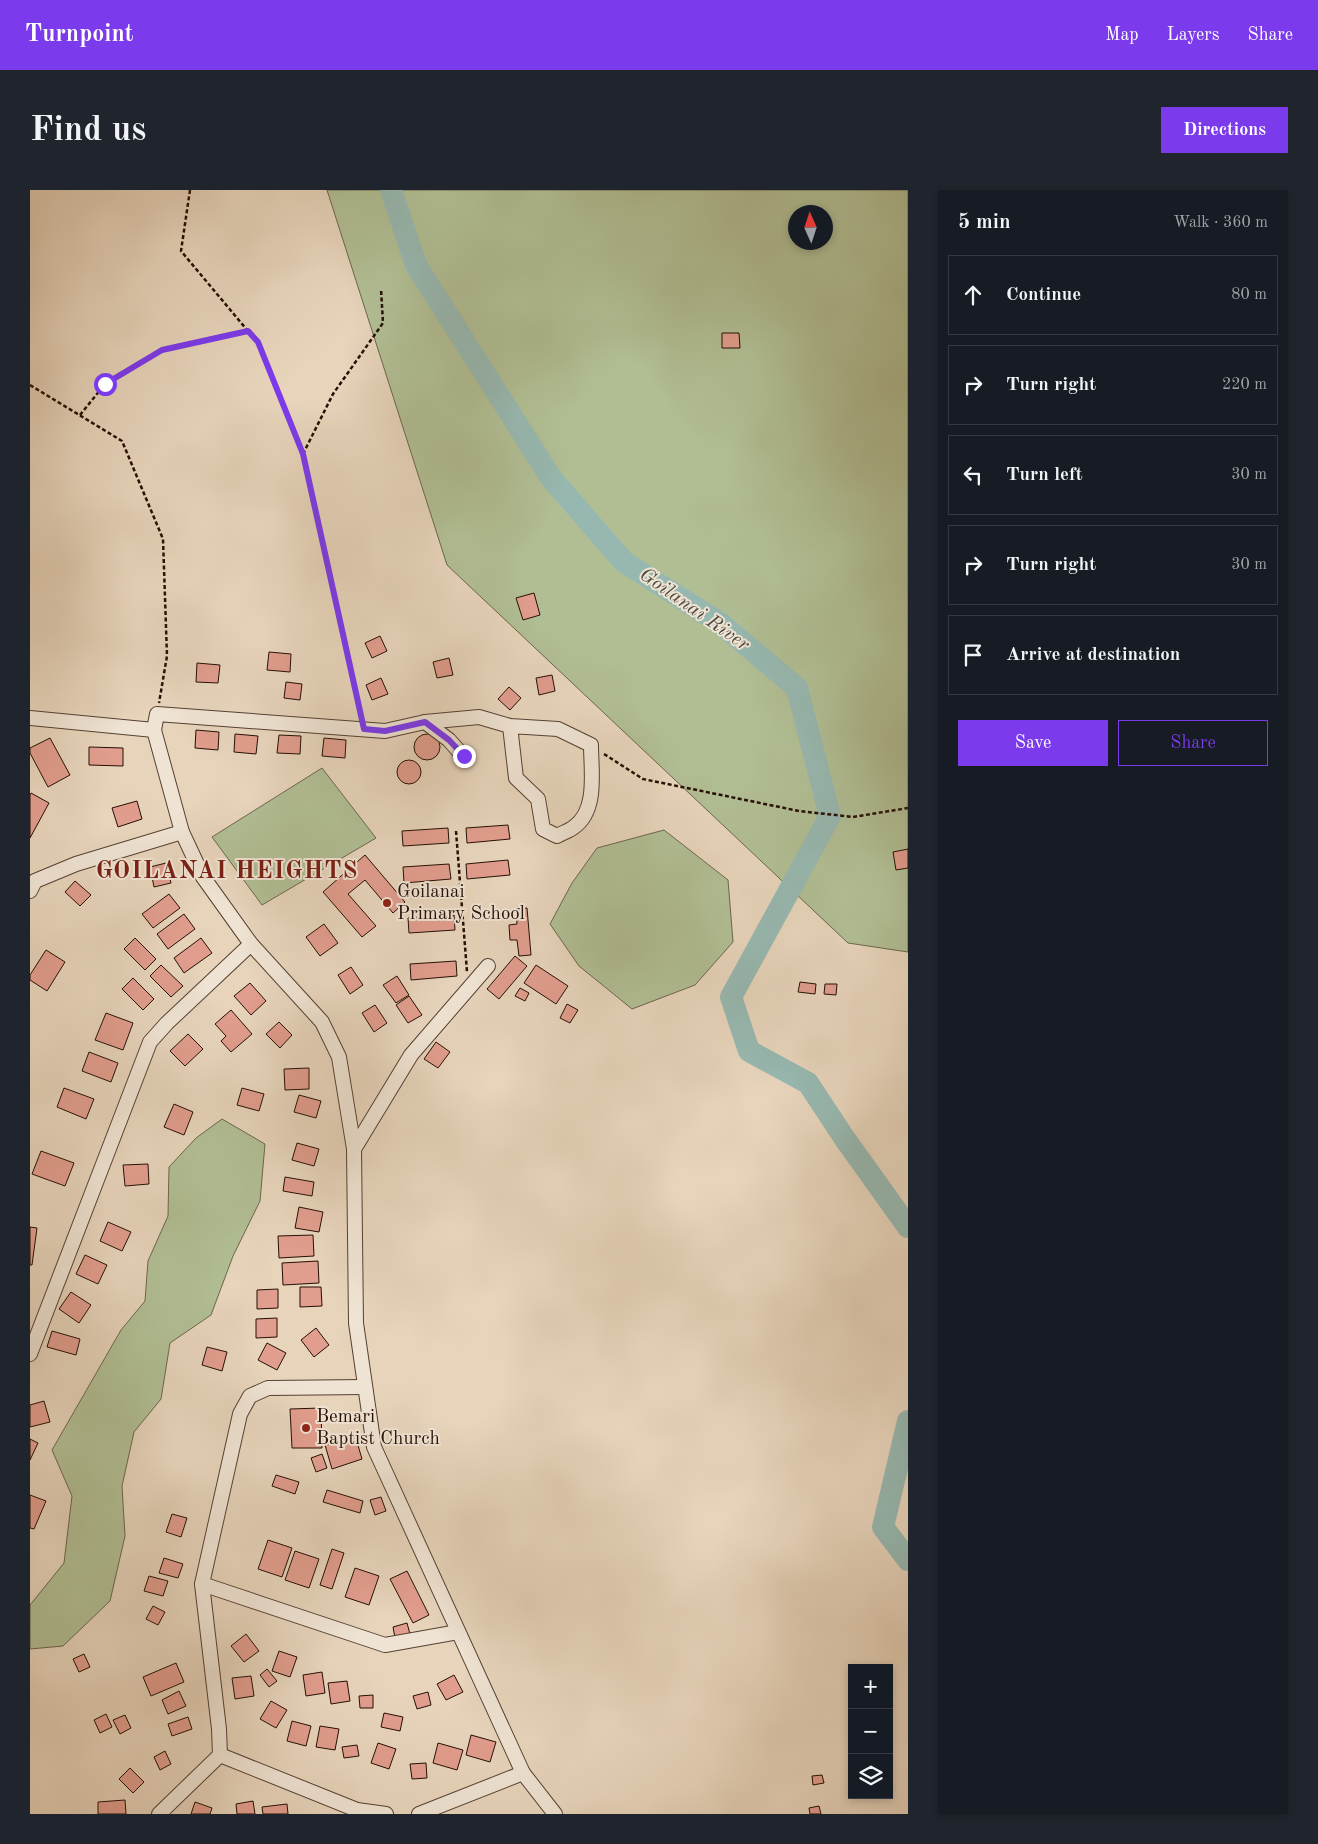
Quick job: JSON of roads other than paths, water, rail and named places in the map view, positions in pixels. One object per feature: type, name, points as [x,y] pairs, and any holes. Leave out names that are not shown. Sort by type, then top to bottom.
[{"type":"street","points":[[510,726],[516,778],[538,799],[543,828],[557,836],[575,827],[587,812],[592,783],[591,746],[558,730],[510,726],[479,717],[425,722],[385,731],[157,714],[154,730],[182,832],[202,877],[251,944],[322,1022],[340,1058],[354,1149],[356,1323],[374,1447],[523,1773],[555,1814]]},
{"type":"street","points":[[30,718],[154,730]]},
{"type":"street","points":[[425,722],[449,740],[464,756]]},
{"type":"street","points":[[30,891],[35,881],[76,864],[182,832]]},
{"type":"street","points":[[30,1354],[150,1042],[167,1023],[251,944]]},
{"type":"street","points":[[354,1149],[411,1055],[488,966]]},
{"type":"street","points":[[159,1814],[220,1755],[219,1729],[202,1584],[240,1414],[250,1396],[268,1388],[365,1387]]},
{"type":"street","points":[[202,1584],[385,1645],[458,1632]]},
{"type":"street","points":[[220,1755],[357,1812],[386,1814]]},
{"type":"street","points":[[419,1814],[523,1773]]},
{"type":"waterway","name":"Goilanai River","points":[[391,190],[416,265],[551,478],[624,562],[720,623],[797,688],[830,816],[731,997],[749,1051],[808,1083],[845,1139],[908,1227]]},
{"type":"waterway","name":"Goilanai River","points":[[908,1421],[883,1527],[908,1560]]},
{"type":"place","name":"Goilanai Primary School","points":[[387,903]]},
{"type":"place","name":"Bemari Baptist Church","points":[[306,1428]]},
{"type":"district","name":"GOILANAI HEIGHTS","points":[[227,872]]}]
